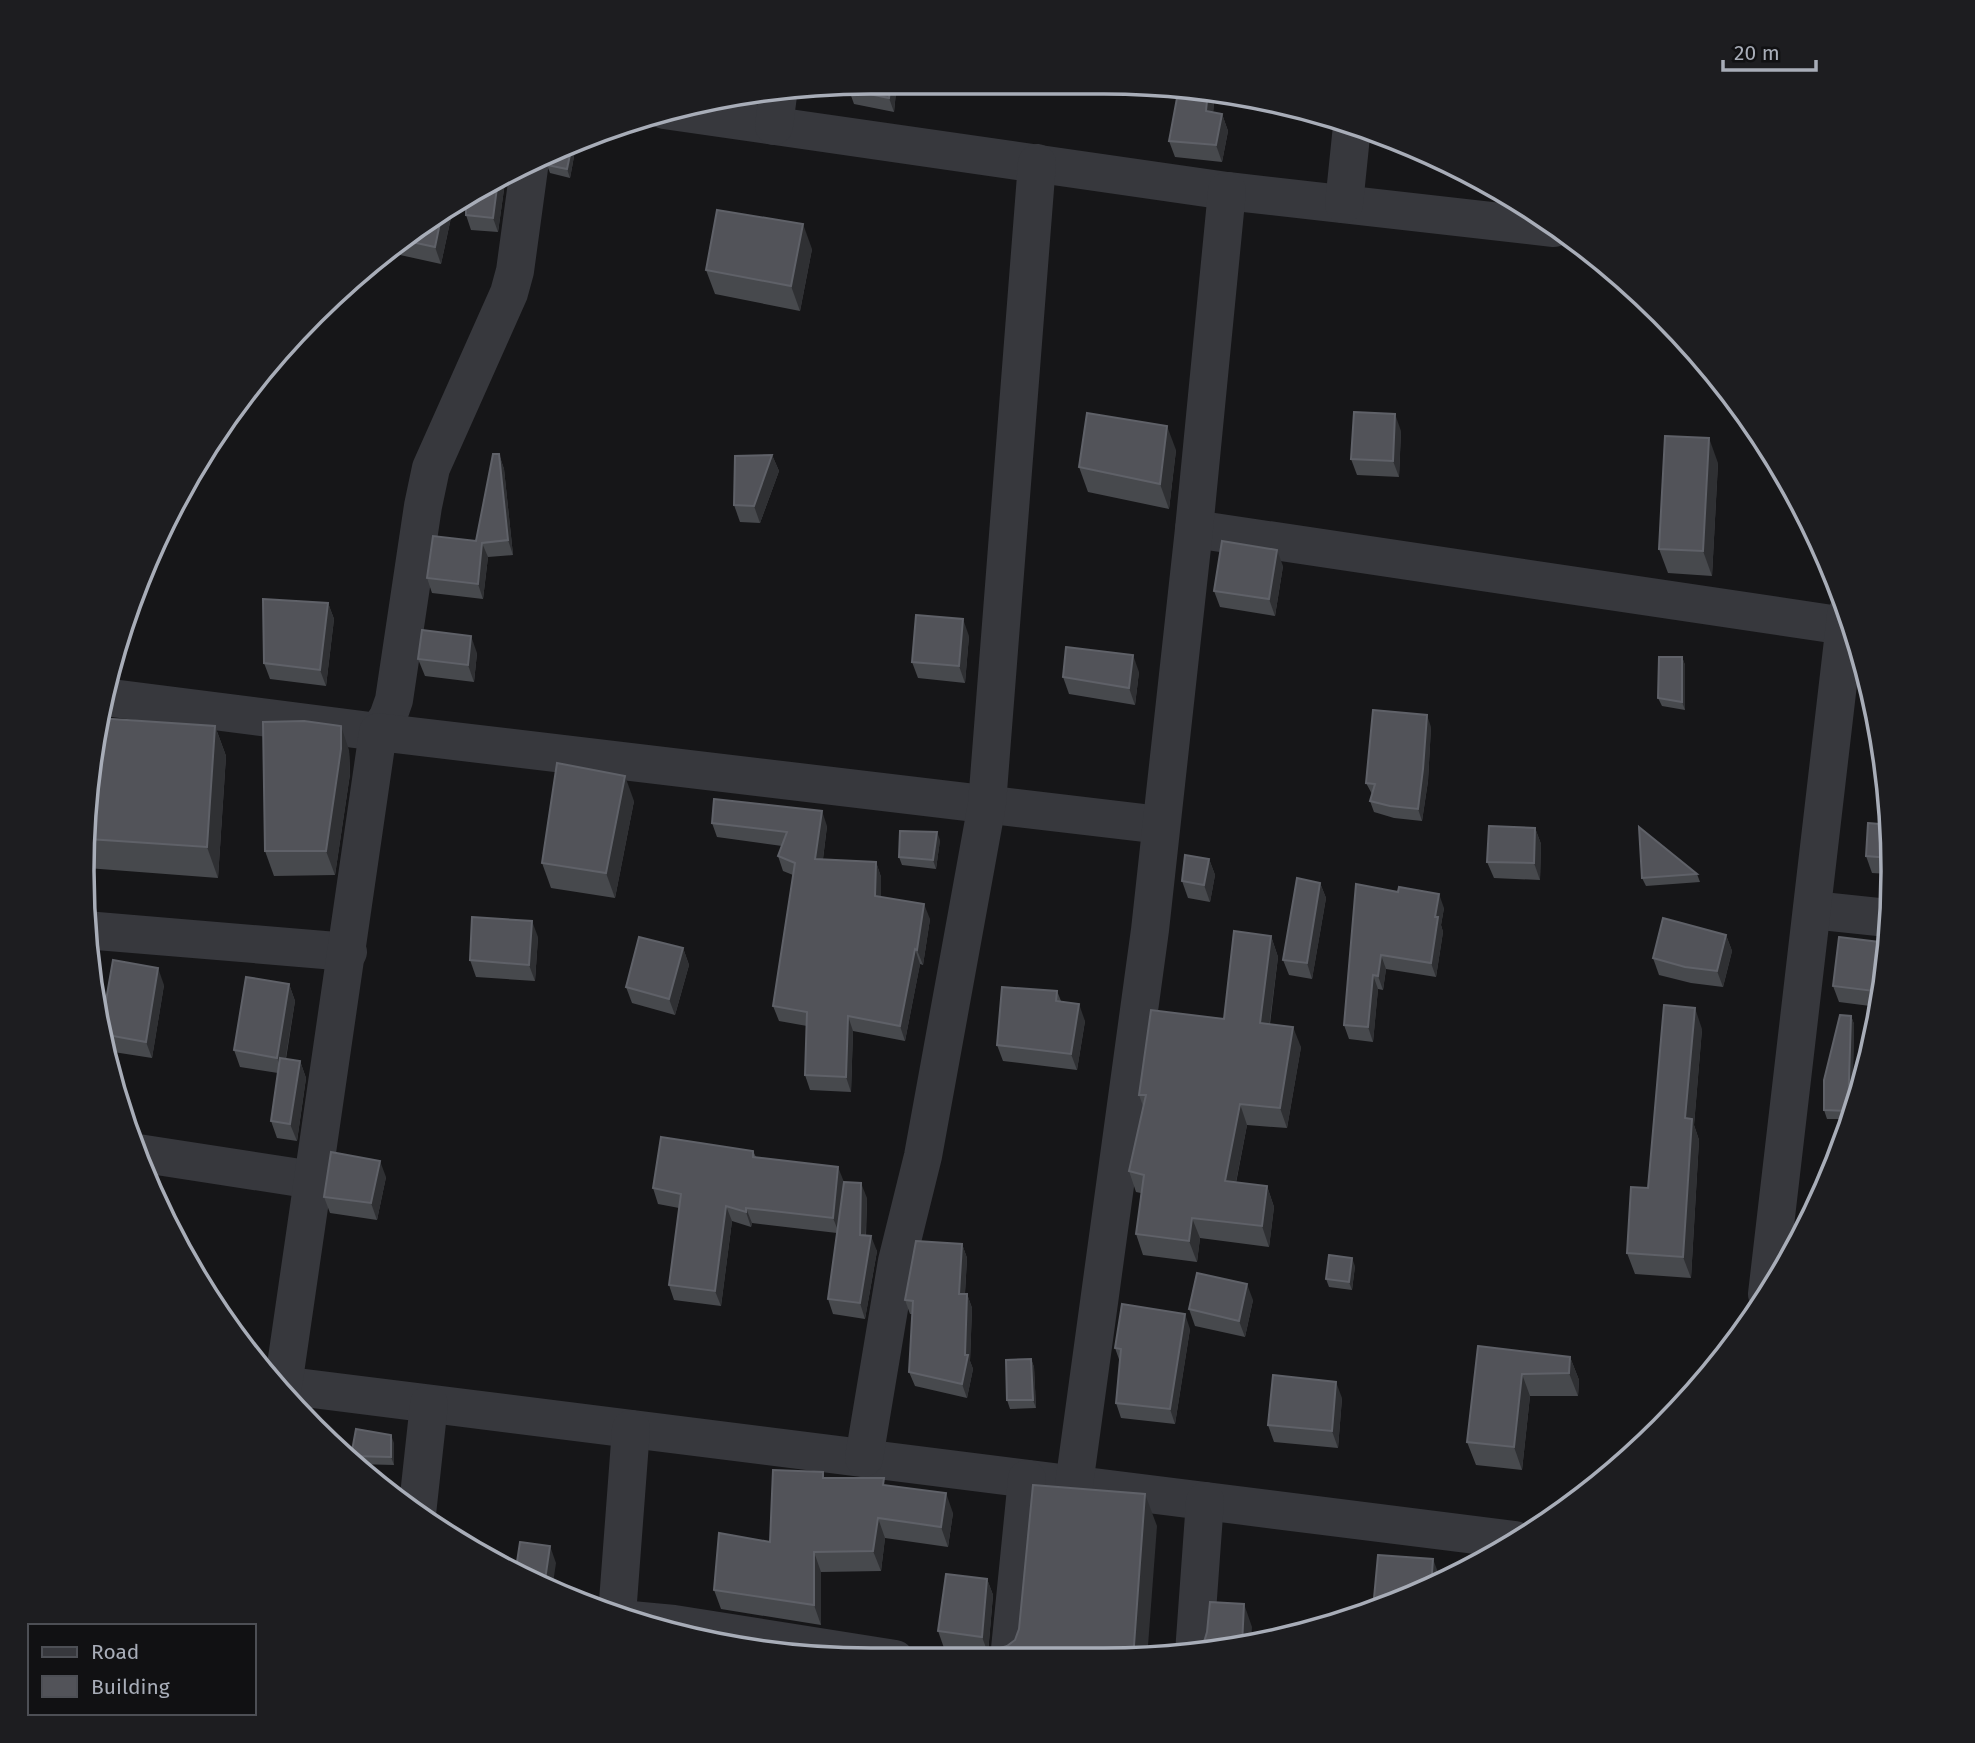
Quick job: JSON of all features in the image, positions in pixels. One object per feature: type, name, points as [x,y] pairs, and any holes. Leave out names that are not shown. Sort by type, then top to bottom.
[{"type":"street","points":[[716,110],[776,110],[1037,163],[1227,191],[1536,226]]},
{"type":"street","points":[[1344,204],[1351,135]]},
{"type":"street","points":[[864,1458],[897,1261],[923,1156],[987,804],[1037,163]]},
{"type":"street","points":[[280,1375],[348,952],[378,732],[388,717],[394,699],[423,506],[431,468],[509,293],[515,271],[528,175]]},
{"type":"street","points":[[1074,1485],[1150,930],[1194,529],[1227,191]]},
{"type":"street","points":[[1194,529],[1838,620]]},
{"type":"street","points":[[1770,1270],[1844,638]]},
{"type":"street","points":[[114,698],[1161,825]]},
{"type":"street","points":[[1812,910],[1879,917]]},
{"type":"street","points":[[97,931],[348,952]]},
{"type":"street","points":[[149,1155],[313,1180]]},
{"type":"street","points":[[289,1386],[1501,1538]]},
{"type":"street","points":[[418,1502],[429,1404]]},
{"type":"street","points":[[619,1606],[631,1429]]},
{"type":"street","points":[[1010,1648],[1027,1479]]},
{"type":"street","points":[[1195,1643],[1205,1502]]},
{"type":"street","points":[[687,1626],[816,1647]]},
{"type":"building","points":[[869,94],[890,94],[889,98]]},
{"type":"building","points":[[1177,98],[1207,101],[1206,111],[1222,114],[1216,145],[1169,141]]},
{"type":"building","points":[[570,156],[567,169],[549,165]]},
{"type":"building","points":[[496,192],[493,218],[466,215],[466,209]]},
{"type":"building","points":[[717,210],[803,224],[791,286],[706,270]]},
{"type":"building","points":[[439,225],[435,247],[415,243]]},
{"type":"building","points":[[1354,412],[1395,414],[1393,461],[1351,459]]},
{"type":"building","points":[[1087,413],[1167,426],[1160,484],[1079,467]]},
{"type":"building","points":[[1665,436],[1709,438],[1703,551],[1659,549]]},
{"type":"building","points":[[493,454],[499,454],[508,540],[482,543],[478,584],[427,578],[433,536],[476,541]]},
{"type":"building","points":[[772,455],[754,506],[734,505],[735,456]]},
{"type":"building","points":[[1222,541],[1277,550],[1269,599],[1214,591]]},
{"type":"building","points":[[263,599],[328,603],[320,670],[264,663]]},
{"type":"building","points":[[916,615],[963,619],[959,666],[912,662]]},
{"type":"building","points":[[422,630],[471,636],[468,665],[418,659]]},
{"type":"building","points":[[1066,647],[1133,655],[1129,688],[1063,677]]},
{"type":"building","points":[[1659,657],[1682,657],[1682,702],[1658,698]]},
{"type":"building","points":[[1373,710],[1427,715],[1418,809],[1370,801],[1375,784],[1366,783]]},
{"type":"building","points":[[109,719],[215,726],[207,847],[95,839],[101,770]]},
{"type":"building","points":[[304,721],[341,726],[341,749],[326,851],[265,851],[263,722]]},
{"type":"building","points":[[557,763],[625,776],[606,873],[542,863]]},
{"type":"building","points":[[714,799],[822,811],[815,859],[876,862],[875,896],[924,904],[900,1026],[848,1016],[846,1077],[805,1075],[807,1012],[773,1006],[795,863],[778,856],[787,832],[712,823]]},
{"type":"building","points":[[1868,823],[1879,824],[1880,857],[1866,856]]},
{"type":"building","points":[[1489,826],[1535,828],[1534,863],[1487,862]]},
{"type":"building","points":[[1639,827],[1697,874],[1642,878]]},
{"type":"building","points":[[900,831],[937,832],[933,860],[899,857]]},
{"type":"building","points":[[1185,855],[1209,859],[1204,885],[1182,881]]},
{"type":"building","points":[[1297,878],[1320,883],[1307,963],[1283,960]]},
{"type":"building","points":[[1356,884],[1398,892],[1399,887],[1439,894],[1431,963],[1381,955],[1378,976],[1373,975],[1368,1027],[1344,1025]]},
{"type":"building","points":[[472,917],[532,921],[529,965],[470,960]]},
{"type":"building","points":[[1663,918],[1726,935],[1717,971],[1685,967],[1653,958]]},
{"type":"building","points":[[1234,931],[1271,936],[1260,1023],[1293,1027],[1280,1108],[1240,1104],[1225,1181],[1267,1186],[1262,1226],[1192,1218],[1189,1241],[1136,1234],[1144,1175],[1129,1171],[1146,1095],[1139,1095],[1151,1010],[1224,1019]]},
{"type":"building","points":[[639,937],[683,948],[669,999],[626,987]]},
{"type":"building","points":[[1839,937],[1877,942],[1871,991],[1833,986]]},
{"type":"building","points":[[113,960],[158,968],[146,1042],[112,1036],[106,1002]]},
{"type":"building","points":[[246,977],[289,984],[277,1058],[234,1050]]},
{"type":"building","points":[[1002,987],[1057,991],[1056,1001],[1079,1004],[1071,1054],[997,1045]]},
{"type":"building","points":[[1664,1005],[1695,1008],[1685,1118],[1692,1119],[1683,1257],[1627,1253],[1631,1187],[1648,1188]]},
{"type":"building","points":[[1840,1015],[1851,1016],[1849,1090],[1842,1111],[1824,1110],[1824,1080]]},
{"type":"building","points":[[280,1058],[300,1061],[290,1124],[271,1121]]},
{"type":"building","points":[[661,1137],[753,1151],[753,1157],[838,1167],[833,1218],[746,1208],[746,1212],[726,1206],[715,1291],[669,1285],[681,1194],[653,1188]]},
{"type":"building","points":[[331,1152],[380,1161],[371,1203],[324,1197]]},
{"type":"building","points":[[844,1182],[861,1183],[860,1235],[871,1236],[860,1303],[828,1299]]},
{"type":"building","points":[[916,1241],[962,1244],[959,1294],[967,1294],[965,1355],[968,1355],[962,1384],[909,1372],[913,1301],[905,1300]]},
{"type":"building","points":[[1329,1255],[1352,1258],[1349,1282],[1326,1279]]},
{"type":"building","points":[[1197,1273],[1247,1284],[1239,1321],[1189,1309]]},
{"type":"building","points":[[1122,1304],[1185,1314],[1170,1409],[1116,1403],[1121,1349],[1115,1348]]},
{"type":"building","points":[[1478,1346],[1570,1357],[1569,1373],[1522,1374],[1514,1447],[1467,1442]]},
{"type":"building","points":[[1031,1359],[1033,1400],[1007,1400],[1006,1360]]},
{"type":"building","points":[[1273,1375],[1336,1382],[1332,1431],[1268,1425]]},
{"type":"building","points":[[356,1429],[391,1435],[391,1457],[359,1456],[352,1450]]},
{"type":"building","points":[[773,1470],[823,1472],[823,1478],[884,1478],[883,1485],[946,1493],[941,1527],[878,1518],[873,1551],[814,1552],[814,1605],[714,1590],[719,1533],[770,1542]]},
{"type":"building","points":[[1033,1485],[1145,1494],[1134,1647],[1000,1648],[1015,1640],[1019,1629]]},
{"type":"building","points":[[520,1542],[550,1546],[546,1576],[517,1562]]},
{"type":"building","points":[[1378,1555],[1433,1559],[1432,1575],[1374,1599]]},
{"type":"building","points":[[946,1574],[987,1579],[982,1637],[938,1631]]},
{"type":"building","points":[[1210,1602],[1244,1604],[1242,1636],[1204,1642]]}]
